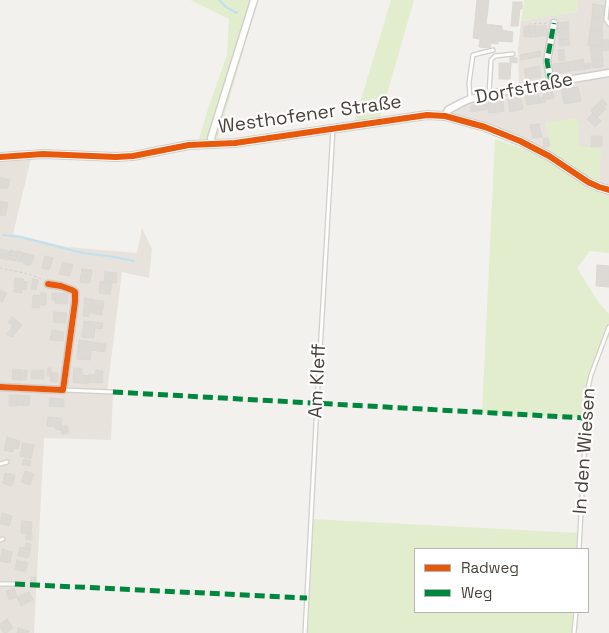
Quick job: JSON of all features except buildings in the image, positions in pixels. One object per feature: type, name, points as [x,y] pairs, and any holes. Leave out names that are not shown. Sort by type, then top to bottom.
[{"type":"street","points":[[212,144],[212,138],[254,0]]},
{"type":"street","points":[[551,83],[547,61],[554,22]]},
{"type":"street","name":"Dorfstraße","points":[[445,116],[448,110],[461,103],[489,95],[609,74]]},
{"type":"street","name":"Westhofener Straße","points":[[0,156],[43,154],[133,156],[189,145],[235,142],[408,117],[445,116],[485,127],[520,141],[549,156],[588,182],[609,190]]},
{"type":"street","points":[[0,387],[63,390],[75,292],[61,286],[48,284]]},
{"type":"lane","points":[[608,0],[606,19],[609,24]]},
{"type":"lane","points":[[470,100],[469,83],[473,55],[492,50]]},
{"type":"lane","points":[[489,95],[491,60],[495,56],[514,54]]},
{"type":"lane","name":"Am Kleff","points":[[305,633],[333,129]]},
{"type":"lane","name":"In den Wiesen","points":[[579,548],[588,388],[609,327]]},
{"type":"lane","points":[[63,390],[113,392]]},
{"type":"lane","points":[[0,464],[7,462]]},
{"type":"lane","points":[[0,584],[14,584]]},
{"type":"lane","points":[[574,633],[576,613]]},
{"type":"path","points":[[529,24],[554,22]]},
{"type":"path","points":[[0,268],[36,276],[48,284]]},
{"type":"shaded area","points":[[578,0],[609,0],[609,190],[599,187],[579,146],[579,124],[546,123],[551,151],[549,156],[520,141],[445,116],[461,103],[519,88],[518,50],[521,21],[576,12]]},
{"type":"shaded area","points":[[32,154],[13,234],[67,247],[137,253],[142,228],[152,249],[149,278],[122,272],[107,392],[113,392],[111,440],[44,438],[34,633],[0,633],[0,157]]},
{"type":"green space","points":[[190,0],[258,0],[218,138],[199,139],[227,55],[229,19]]},
{"type":"green space","points":[[391,0],[414,0],[379,122],[353,126]]},
{"type":"green space","points":[[524,0],[578,0],[576,12],[521,21]]},
{"type":"green space","points":[[576,118],[579,124],[579,146],[601,148],[599,187],[609,190],[609,253],[590,251],[577,268],[599,303],[609,314],[609,338],[605,338],[591,375],[585,418],[482,413],[495,139],[547,160],[550,151],[546,122]]},
{"type":"green space","points":[[311,519],[580,533],[579,548],[414,548],[414,613],[575,613],[574,633],[305,633]]},
{"type":"waterway","points":[[219,0],[226,7],[237,13]]},
{"type":"waterway","points":[[3,235],[21,237],[83,253],[134,261]]},
{"type":"marked path","points":[[551,83],[547,61],[554,23]]},
{"type":"marked path","points":[[113,392],[585,418]]},
{"type":"marked path","points":[[15,584],[307,598]]},
{"type":"cycle path","points":[[0,157],[43,154],[133,156],[189,145],[235,143],[427,115],[445,116],[485,127],[520,141],[549,156],[588,182],[609,190]]},
{"type":"cycle path","points":[[0,387],[63,390],[75,292],[61,286],[48,284]]}]
